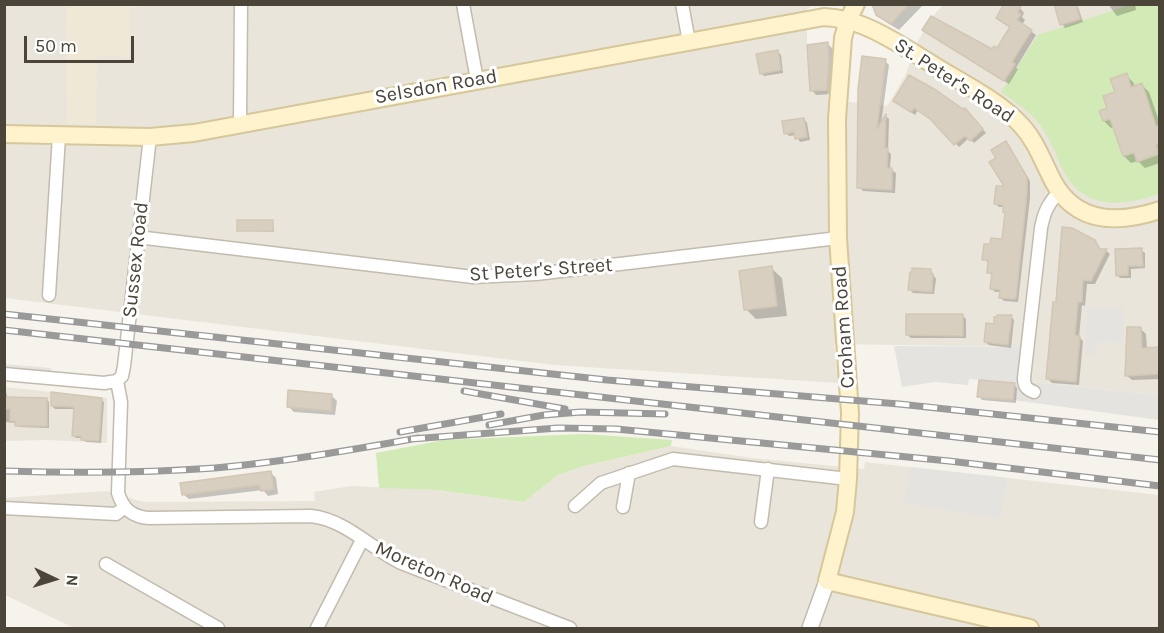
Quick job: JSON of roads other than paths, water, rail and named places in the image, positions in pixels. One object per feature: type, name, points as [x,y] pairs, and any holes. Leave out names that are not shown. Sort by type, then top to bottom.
[{"type":"main road","points":[[848,20],[856,4]]},
{"type":"main road","name":"Selsdon Road","points":[[4,134],[150,137],[194,133],[818,17],[848,20]]},
{"type":"main road","name":"St. Peter's Road","points":[[848,20],[902,46],[1006,112],[1032,139],[1059,192],[1066,200],[1079,208],[1107,219],[1130,218],[1160,210]]},
{"type":"main road","name":"Croham Road","points":[[826,581],[845,512],[848,479],[850,413],[838,238],[838,107],[843,38],[848,20]]},
{"type":"main road","points":[[826,581],[1030,628]]},
{"type":"street","points":[[240,123],[241,4]]},
{"type":"street","points":[[463,4],[477,80]]},
{"type":"street","points":[[682,4],[688,42]]},
{"type":"street","points":[[49,295],[59,136]]},
{"type":"street","name":"Sussex Road","points":[[125,507],[119,496],[117,484],[121,402],[117,381],[122,376],[124,366],[150,137]]},
{"type":"street","points":[[1034,392],[1028,390],[1024,385],[1024,378],[1041,228],[1049,202],[1059,192]]},
{"type":"street","name":"St Peter's Street","points":[[137,237],[473,277],[536,274],[838,238]]},
{"type":"street","points":[[4,374],[97,383],[117,381]]},
{"type":"street","points":[[575,506],[601,483],[673,459],[848,479]]},
{"type":"street","points":[[761,522],[768,469]]},
{"type":"street","points":[[624,507],[629,473]]},
{"type":"street","points":[[4,508],[116,514],[125,507]]},
{"type":"street","name":"Moreton Road","points":[[125,507],[132,514],[144,518],[319,517],[336,522],[381,553],[401,563],[570,628]]},
{"type":"street","points":[[317,628],[362,540]]},
{"type":"street","points":[[106,564],[218,628]]},
{"type":"street","name":"Croham Road","points":[[810,628],[826,581]]},
{"type":"railway","points":[[4,314],[607,380],[899,404],[1160,432]]},
{"type":"railway","points":[[4,330],[1160,460]]},
{"type":"railway","points":[[464,391],[565,409]]},
{"type":"railway","points":[[489,425],[544,415],[581,412],[665,414]]},
{"type":"railway","points":[[400,432],[501,414]]},
{"type":"railway","points":[[411,439],[558,428],[616,429],[949,461],[1160,486]]},
{"type":"railway","points":[[4,471],[110,472],[215,468],[291,459],[418,438]]}]
